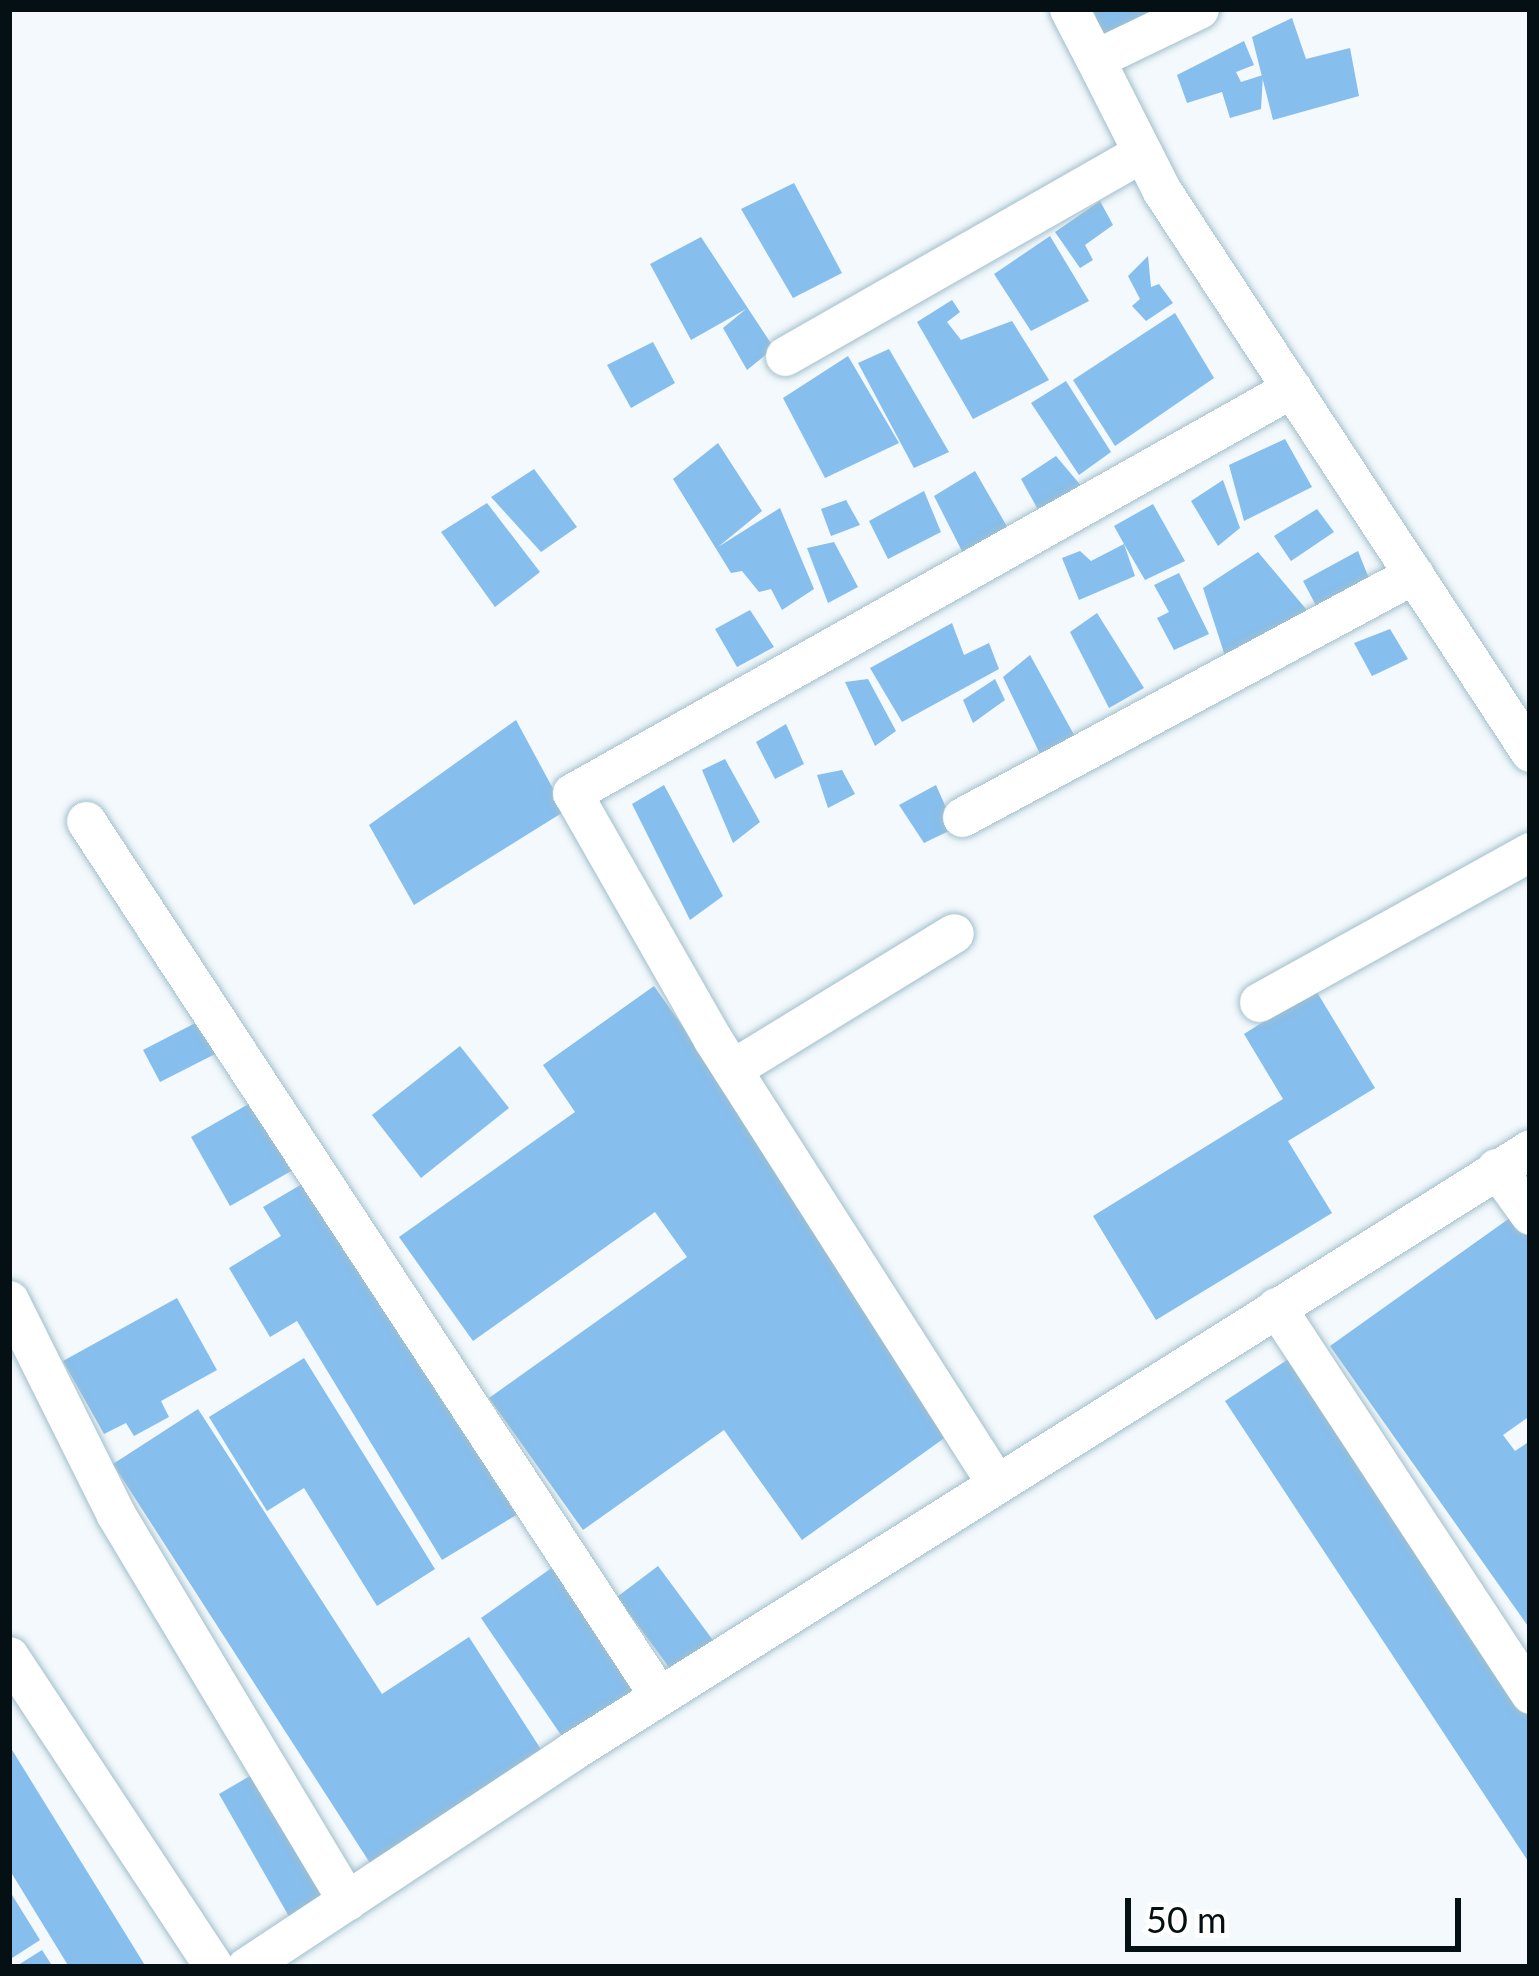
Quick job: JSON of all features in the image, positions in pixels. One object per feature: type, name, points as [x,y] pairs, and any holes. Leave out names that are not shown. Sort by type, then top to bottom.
[{"type":"street","points":[[1069,9],[1142,152],[1530,752]]},
{"type":"street","points":[[1094,59],[1199,9]]},
{"type":"street","points":[[785,356],[1142,152]]},
{"type":"street","points":[[996,1483],[732,1070],[572,793],[1292,388]]},
{"type":"street","points":[[962,817],[1414,574]]},
{"type":"street","points":[[86,821],[658,1696]]},
{"type":"street","points":[[1259,1002],[1530,852]]},
{"type":"street","points":[[732,1070],[954,933]]},
{"type":"street","points":[[246,1967],[658,1696],[1513,1159],[1530,1215]]},
{"type":"street","points":[[9,1300],[115,1514],[347,1900]]},
{"type":"street","points":[[1276,1307],[1530,1694]]},
{"type":"street","points":[[9,1656],[214,1967]]},
{"type":"building","points":[[1093,9],[1174,9],[1106,44]]},
{"type":"building","points":[[1292,18],[1306,59],[1350,48],[1359,96],[1273,120],[1252,37]]},
{"type":"building","points":[[1244,41],[1254,65],[1236,72],[1241,82],[1263,75],[1261,109],[1230,118],[1222,92],[1187,103],[1177,75]]},
{"type":"building","points":[[794,183],[842,273],[793,298],[741,209]]},
{"type":"building","points":[[1100,201],[1113,225],[1085,245],[1093,260],[1080,268],[1055,232]]},
{"type":"building","points":[[1050,236],[1089,301],[1031,331],[994,274]]},
{"type":"building","points":[[701,237],[774,348],[747,370],[723,328],[746,309],[691,340],[650,264]]},
{"type":"building","points":[[1148,256],[1151,287],[1159,284],[1173,303],[1146,321],[1132,306],[1140,299],[1128,276]]},
{"type":"building","points":[[952,300],[960,312],[947,322],[961,340],[1012,321],[1049,380],[973,419],[917,322]]},
{"type":"building","points":[[1175,313],[1214,378],[1115,446],[1073,380]]},
{"type":"building","points":[[653,342],[675,383],[631,408],[607,365]]},
{"type":"building","points":[[889,349],[949,452],[914,468],[858,363]]},
{"type":"building","points":[[848,356],[899,443],[825,478],[783,398]]},
{"type":"building","points":[[1066,381],[1111,452],[1079,475],[1031,403]]},
{"type":"building","points":[[1285,439],[1312,487],[1244,521],[1229,465]]},
{"type":"building","points":[[718,443],[762,511],[718,547],[780,508],[814,589],[782,610],[771,589],[759,592],[742,571],[731,573],[673,479]]},
{"type":"building","points":[[1056,456],[1088,494],[1041,515],[1021,479]]},
{"type":"building","points":[[534,469],[577,527],[541,552],[491,497]]},
{"type":"building","points":[[975,471],[1009,530],[966,559],[934,496]]},
{"type":"building","points":[[1223,480],[1240,528],[1218,546],[1191,501]]},
{"type":"building","points":[[924,491],[941,532],[888,559],[869,521]]},
{"type":"building","points":[[846,500],[860,525],[831,536],[821,509]]},
{"type":"building","points":[[487,503],[540,572],[495,607],[441,532]]},
{"type":"building","points":[[1153,504],[1185,561],[1145,580],[1114,526]]},
{"type":"building","points":[[1317,509],[1334,532],[1291,561],[1274,536]]},
{"type":"building","points":[[834,542],[858,587],[828,603],[807,548]]},
{"type":"building","points":[[1124,544],[1135,576],[1079,600],[1062,558],[1080,551],[1091,561]]},
{"type":"building","points":[[1358,551],[1372,586],[1320,613],[1303,581]]},
{"type":"building","points":[[1258,552],[1311,615],[1226,659],[1203,588]]},
{"type":"building","points":[[1179,573],[1209,634],[1174,650],[1157,618],[1169,612],[1154,585]]},
{"type":"building","points":[[750,610],[774,647],[737,667],[715,629]]},
{"type":"building","points":[[1097,613],[1144,688],[1109,708],[1070,632]]},
{"type":"building","points":[[952,623],[964,655],[989,643],[999,669],[902,722],[870,668]]},
{"type":"building","points":[[1390,629],[1408,659],[1372,676],[1354,643]]},
{"type":"building","points":[[1030,655],[1078,742],[1041,756],[1003,677]]},
{"type":"building","points":[[868,679],[896,731],[875,746],[845,682]]},
{"type":"building","points":[[995,679],[1005,700],[973,723],[963,700]]},
{"type":"building","points":[[516,720],[565,811],[414,905],[369,825]]},
{"type":"building","points":[[786,724],[804,764],[775,779],[756,742]]},
{"type":"building","points":[[725,759],[760,822],[733,843],[702,770]]},
{"type":"building","points":[[842,770],[855,794],[828,808],[817,775]]},
{"type":"building","points":[[664,785],[723,896],[690,920],[632,804]]},
{"type":"building","points":[[936,785],[955,828],[924,843],[899,805]]},
{"type":"building","points":[[654,986],[964,1424],[802,1540],[724,1430],[583,1530],[489,1398],[687,1257],[655,1212],[473,1341],[399,1237],[575,1112],[543,1065]]},
{"type":"building","points":[[1315,989],[1375,1088],[1288,1141],[1332,1213],[1156,1320],[1093,1216],[1283,1099],[1244,1034]]},
{"type":"building","points":[[207,1017],[223,1050],[160,1082],[143,1050]]},
{"type":"building","points":[[460,1046],[509,1108],[421,1178],[372,1115]]},
{"type":"building","points":[[261,1097],[300,1166],[230,1206],[191,1137]]},
{"type":"building","points":[[314,1177],[518,1514],[442,1560],[297,1321],[270,1337],[229,1268],[281,1236],[263,1207]]},
{"type":"building","points":[[1521,1210],[1530,1223],[1530,1416],[1503,1435],[1515,1451],[1530,1441],[1530,1629],[1330,1346]]},
{"type":"building","points":[[177,1298],[217,1370],[161,1401],[169,1417],[134,1436],[126,1423],[104,1434],[63,1361]]},
{"type":"building","points":[[1296,1354],[1530,1710],[1530,1864],[1225,1401]]},
{"type":"building","points":[[304,1358],[435,1569],[377,1606],[304,1488],[267,1511],[209,1417]]},
{"type":"building","points":[[198,1409],[382,1694],[469,1637],[542,1751],[370,1863],[113,1464]]},
{"type":"building","points":[[560,1562],[651,1695],[572,1751],[481,1618]]},
{"type":"building","points":[[658,1566],[715,1643],[674,1674],[617,1597]]},
{"type":"building","points":[[9,1745],[146,1967],[69,1967],[9,1869]]},
{"type":"building","points":[[255,1773],[327,1899],[291,1920],[219,1794]]},
{"type":"building","points":[[9,1890],[40,1940],[9,1960]]},
{"type":"building","points":[[42,1950],[53,1967],[15,1967]]}]
